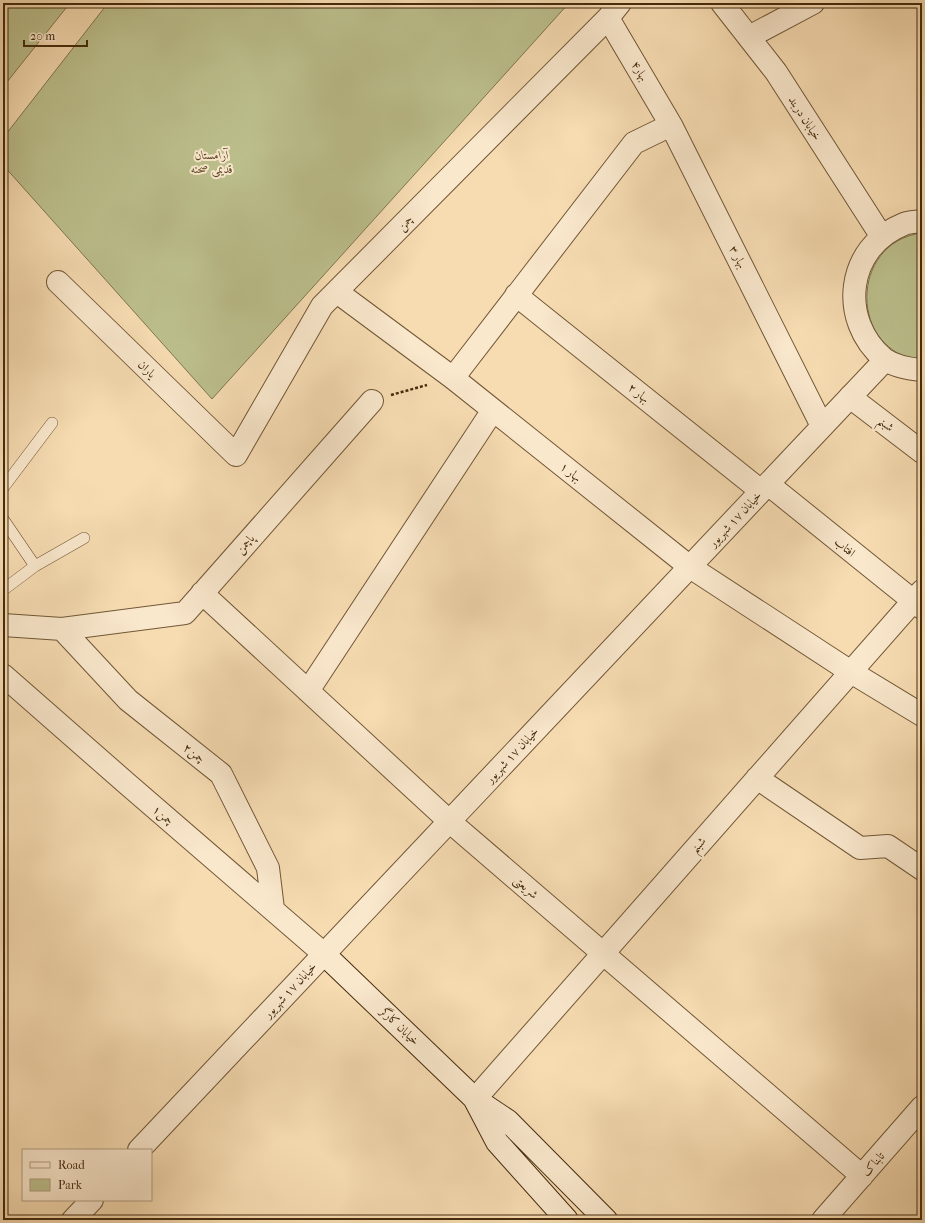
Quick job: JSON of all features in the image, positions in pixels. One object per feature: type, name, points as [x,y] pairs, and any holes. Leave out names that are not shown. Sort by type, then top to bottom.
[{"type":"street","name":"خیابان دربند","points":[[722,3],[776,72],[882,237]]},
{"type":"street","points":[[749,37],[813,3]]},
{"type":"street","name":"بهار۴","points":[[614,10],[671,125]]},
{"type":"street","name":"چمن","points":[[236,455],[322,306],[614,10]]},
{"type":"street","points":[[453,378],[634,143],[671,125]]},
{"type":"street","name":"بهار ۳","points":[[671,125],[822,426]]},
{"type":"street","points":[[922,221],[904,224],[882,237],[866,254],[856,275],[853,298],[858,321],[869,342],[885,360],[909,369],[922,370]]},
{"type":"street","name":"یاران","points":[[58,282],[236,455]]},
{"type":"street","name":"بهار ۱","points":[[336,292],[453,378],[690,567],[851,672],[922,715]]},
{"type":"street","name":"بهار ۲","points":[[516,295],[765,487]]},
{"type":"street","name":"خیابان ۱۷ شهریور","points":[[140,1149],[885,360]]},
{"type":"street","name":"شبنم","points":[[850,397],[922,452]]},
{"type":"street","name":"پاچمن","points":[[3,625],[62,629],[185,613],[372,400]]},
{"type":"street","points":[[308,691],[493,410]]},
{"type":"street","name":"افتاب","points":[[765,487],[919,601]]},
{"type":"street","name":"شریعتی","points":[[202,593],[450,821],[862,1176]]},
{"type":"street","name":"شبنم","points":[[475,1099],[851,672],[919,601]]},
{"type":"street","name":"چمن۲","points":[[62,629],[128,700],[221,774],[268,868],[273,909]]},
{"type":"street","name":"چمن۱","points":[[3,675],[324,954]]},
{"type":"street","points":[[757,778],[860,848],[888,846],[922,869]]},
{"type":"street","name":"خیابان کارگر","points":[[324,954],[475,1099],[508,1121],[606,1220]]},
{"type":"street","name":"خیابان کارگر","points":[[475,1099],[497,1142],[567,1220]]},
{"type":"street","name":"تابناک","points":[[823,1220],[922,1107]]},
{"type":"street","points":[[73,1220],[91,1201]]},
{"type":"lane","points":[[3,488],[52,423]]},
{"type":"lane","points":[[3,520],[35,566]]},
{"type":"lane","points":[[3,590],[35,566],[84,538]]},
{"type":"path","points":[[372,400],[453,378]]},
{"type":"green space","points":[[3,3],[70,3],[3,87]]},
{"type":"green space","name":"آرامستان قدیمی صحنه","points":[[108,3],[569,3],[212,399],[3,165],[3,138]]},
{"type":"green space","points":[[922,233],[922,360],[898,353],[881,339],[870,320],[867,298],[870,276],[881,256],[898,241]]}]
